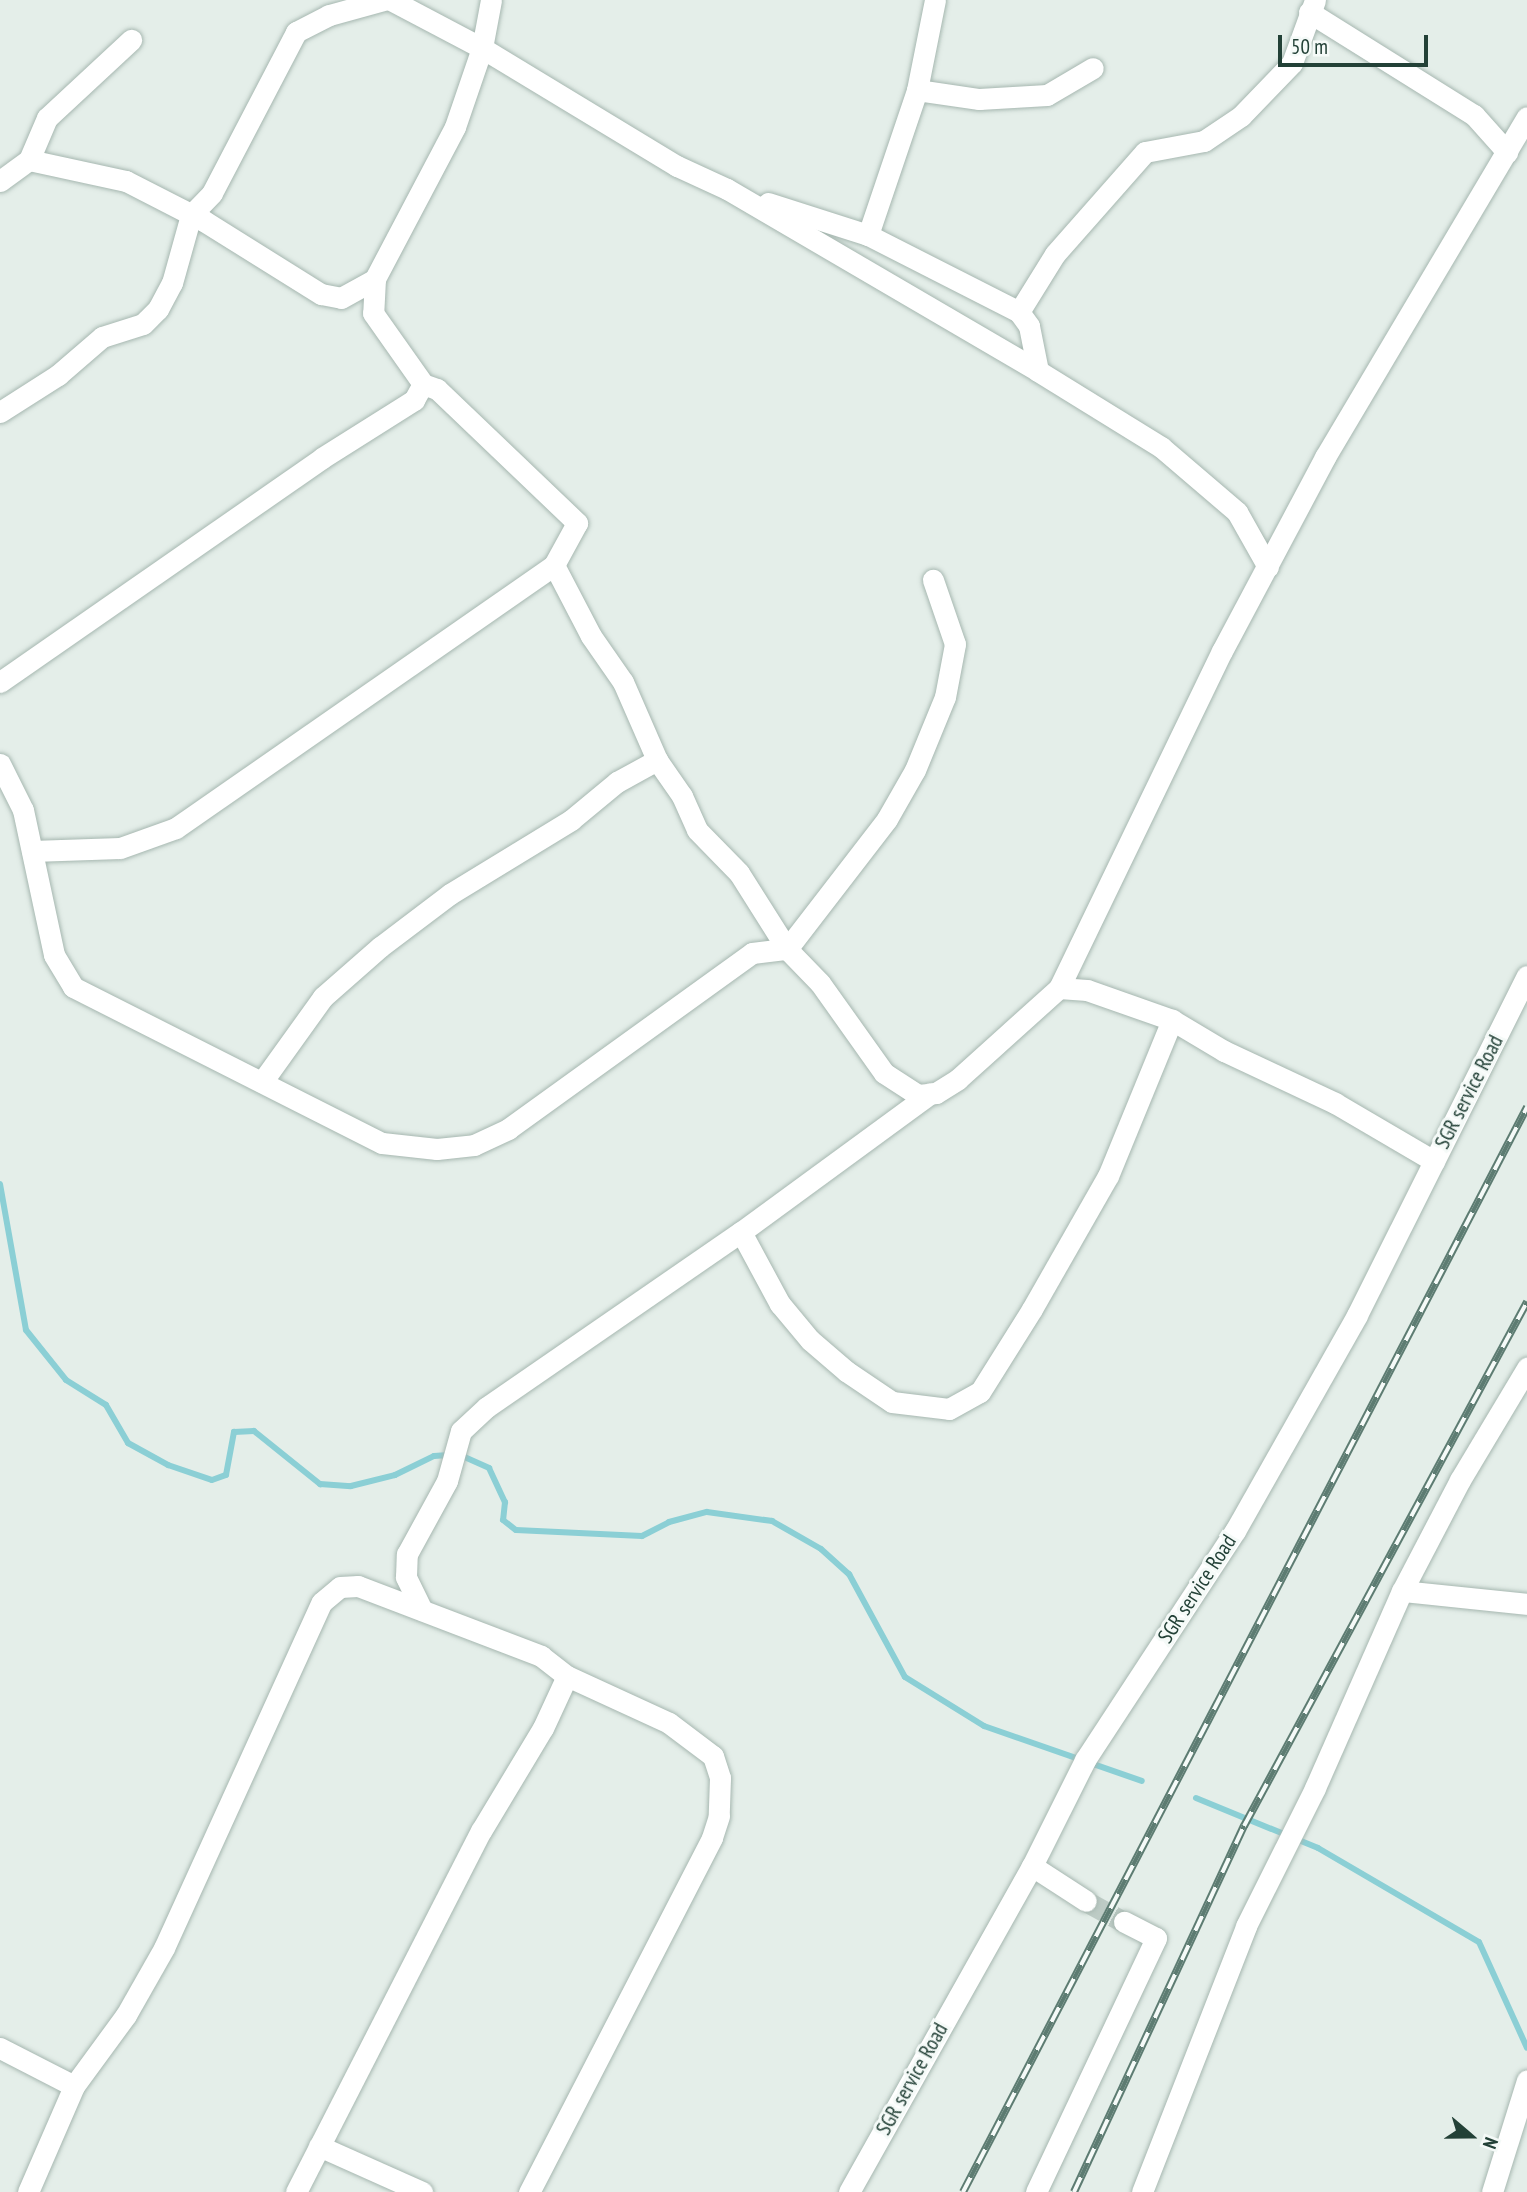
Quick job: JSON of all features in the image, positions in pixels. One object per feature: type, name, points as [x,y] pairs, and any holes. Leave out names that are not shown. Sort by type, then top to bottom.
[{"type":"street","points":[[309,26],[318,0]]},
{"type":"street","points":[[0,412],[58,375],[102,337],[143,324],[158,309],[172,283],[191,215],[212,193],[296,32],[384,0]]},
{"type":"street","points":[[391,0],[482,48],[677,166],[727,189],[1038,371],[1161,447],[1237,512],[1268,567]]},
{"type":"street","points":[[32,851],[120,848],[176,828],[554,565],[577,523],[437,388],[423,384],[373,313],[375,279],[455,127],[482,48],[491,0]]},
{"type":"street","points":[[867,235],[917,90],[935,0]]},
{"type":"street","points":[[1019,313],[1055,254],[1145,152],[1204,141],[1241,116],[1292,63],[1312,6],[1474,115],[1507,152]]},
{"type":"street","points":[[0,181],[29,160],[47,118],[131,40]]},
{"type":"street","points":[[917,90],[979,99],[1047,95],[1093,68]]},
{"type":"street","points":[[422,1610],[407,1577],[407,1554],[450,1469],[461,1431],[488,1407],[741,1232],[931,1093],[958,1079],[1059,988],[1222,652],[1367,383],[1527,117]]},
{"type":"street","points":[[29,160],[126,181],[191,215],[321,294],[341,298],[375,279]]},
{"type":"street","points":[[727,189],[867,235],[1019,313],[1029,326],[1038,371]]},
{"type":"street","points":[[0,682],[322,458],[414,400],[423,384]]},
{"type":"street","points":[[554,565],[591,636],[623,682],[657,760],[682,796],[696,830],[739,873],[787,948],[820,983],[884,1073],[918,1095],[931,1093]]},
{"type":"street","points":[[0,764],[23,810],[54,955],[73,987],[382,1143],[437,1149],[474,1145],[508,1129],[752,953],[787,948],[887,819],[915,770],[945,696],[954,644],[933,580]]},
{"type":"street","points":[[262,1082],[323,997],[380,947],[450,894],[570,820],[617,782],[657,760]]},
{"type":"street","name":"SGR service Road","points":[[849,2192],[1032,1866],[1085,1760],[1235,1531],[1357,1315],[1527,976]]},
{"type":"street","points":[[1059,988],[1087,990],[1172,1020],[1224,1051],[1335,1103],[1434,1161]]},
{"type":"street","points":[[741,1232],[780,1304],[837,1363],[892,1402],[949,1409],[980,1392],[1032,1309],[1108,1176],[1172,1020]]},
{"type":"street","points":[[1148,2190],[1245,1926],[1315,1788],[1402,1591],[1460,1480],[1526,1372]]},
{"type":"street","points":[[28,2192],[74,2086],[126,2015],[164,1948],[322,1602],[340,1587],[358,1586],[541,1656],[567,1676],[668,1723],[713,1756],[720,1778],[719,1816],[706,1849],[537,2189]]},
{"type":"street","points":[[1402,1591],[1527,1604]]},
{"type":"street","points":[[296,2192],[481,1831],[543,1728],[567,1676]]},
{"type":"street","points":[[1032,1866],[1086,1900]]},
{"type":"street","points":[[1036,2192],[1156,1938],[1124,1922]]},
{"type":"street","points":[[0,2048],[74,2086]]},
{"type":"street","points":[[1492,2192],[1527,2080]]},
{"type":"street","points":[[319,2146],[422,2192]]},
{"type":"waterway","points":[[0,1184],[26,1330],[66,1380],[106,1405],[128,1443],[168,1465],[212,1480],[226,1475],[234,1432],[254,1431],[320,1484],[351,1486],[395,1475],[434,1456],[449,1455]]},
{"type":"waterway","points":[[460,1455],[489,1468],[505,1502],[503,1520],[516,1530],[642,1536],[669,1522],[707,1512],[772,1521],[821,1549],[849,1574],[905,1677],[984,1726],[1142,1781]]},
{"type":"waterway","points":[[1196,1798],[1318,1848],[1479,1942],[1527,2048]]},
{"type":"tunnel","points":[[1086,1901],[1124,1922]]},
{"type":"railway","points":[[963,2192],[1527,1107]]},
{"type":"railway","points":[[1074,2192],[1244,1826],[1527,1302]]}]
